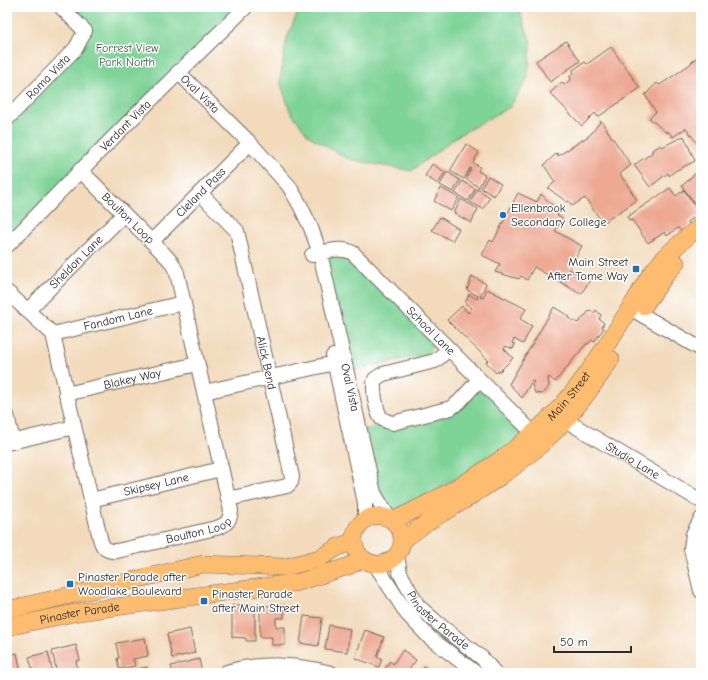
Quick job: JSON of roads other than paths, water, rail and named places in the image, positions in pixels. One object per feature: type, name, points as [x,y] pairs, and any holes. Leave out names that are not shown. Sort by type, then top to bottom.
[{"type":"main road","name":"Main Street","points":[[400,548],[417,528],[473,495],[516,465],[546,440],[565,420],[594,386],[635,310],[653,271],[685,238],[701,226]]},
{"type":"main road","name":"Main Street","points":[[391,519],[428,504],[469,481],[512,451],[533,433],[578,387],[635,310],[679,259],[701,240]]},
{"type":"main road","points":[[377,515],[391,519],[399,526],[402,533],[400,548],[387,563],[369,562],[355,547],[355,532],[365,519],[377,515]]},
{"type":"main road","name":"Pinaster Parade","points":[[7,610],[203,564],[286,567],[320,558],[338,547],[354,540]]},
{"type":"main road","name":"Pinaster Parade","points":[[7,627],[80,612],[299,582],[349,566],[369,562]]},
{"type":"street","name":"Roma Vista","points":[[7,119],[76,48],[85,31],[61,7]]},
{"type":"street","name":"Verdant Vista","points":[[7,246],[80,170],[178,72],[246,7]]},
{"type":"street","name":"Oval Vista","points":[[178,72],[250,143],[289,186],[311,228],[315,254],[339,362],[365,503],[365,519]]},
{"type":"street","name":"Cleland Pass","points":[[152,242],[250,143]]},
{"type":"street","name":"Boulton Loop","points":[[52,334],[101,544],[105,549],[110,552],[222,526],[227,523],[231,510],[177,273],[172,263],[80,170]]},
{"type":"street","name":"Alick Bend","points":[[200,193],[237,231],[292,477],[291,482],[287,486],[228,499]]},
{"type":"street","name":"Sheldon Lane","points":[[28,310],[124,214]]},
{"type":"street","name":"School Lane","points":[[315,254],[341,249],[348,250],[353,253],[533,433]]},
{"type":"street","points":[[7,292],[52,334]]},
{"type":"street","name":"Fandom Lane","points":[[52,334],[183,303]]},
{"type":"street","points":[[635,310],[701,349]]},
{"type":"street","points":[[449,349],[435,362],[383,374],[375,379],[373,389],[379,415],[387,422],[393,423],[451,408],[459,402],[479,380]]},
{"type":"street","name":"Oval Vista","points":[[339,362],[374,493],[391,519]]},
{"type":"street","points":[[204,392],[339,362]]},
{"type":"street","name":"Blakey Way","points":[[66,394],[197,364]]},
{"type":"street","points":[[7,415],[10,442],[74,427]]},
{"type":"street","name":"Studio Lane","points":[[565,420],[701,501]]},
{"type":"street","name":"Skipsey Lane","points":[[91,500],[221,469]]},
{"type":"street","points":[[701,519],[693,534],[691,549],[701,591]]},
{"type":"street","name":"Pinaster Parade","points":[[400,548],[400,573],[418,606],[482,658],[495,673]]},
{"type":"street","name":"Pinaster Parade","points":[[369,562],[406,614],[430,638],[476,673]]},
{"type":"street","points":[[227,672],[242,668],[283,665],[331,673]]},
{"type":"place","name":"Ellenbrook Secondary College","points":[[503,215]]},
{"type":"place","name":"Main Street After Tome Way","points":[[636,269]]},
{"type":"place","name":"Pinaster Parade after Woodlake Boulevard","points":[[70,584]]},
{"type":"place","name":"Pinaster Parade after Main Street","points":[[204,601]]},
{"type":"park label","name":"Forrest View Park North","points":[[127,55]]}]
